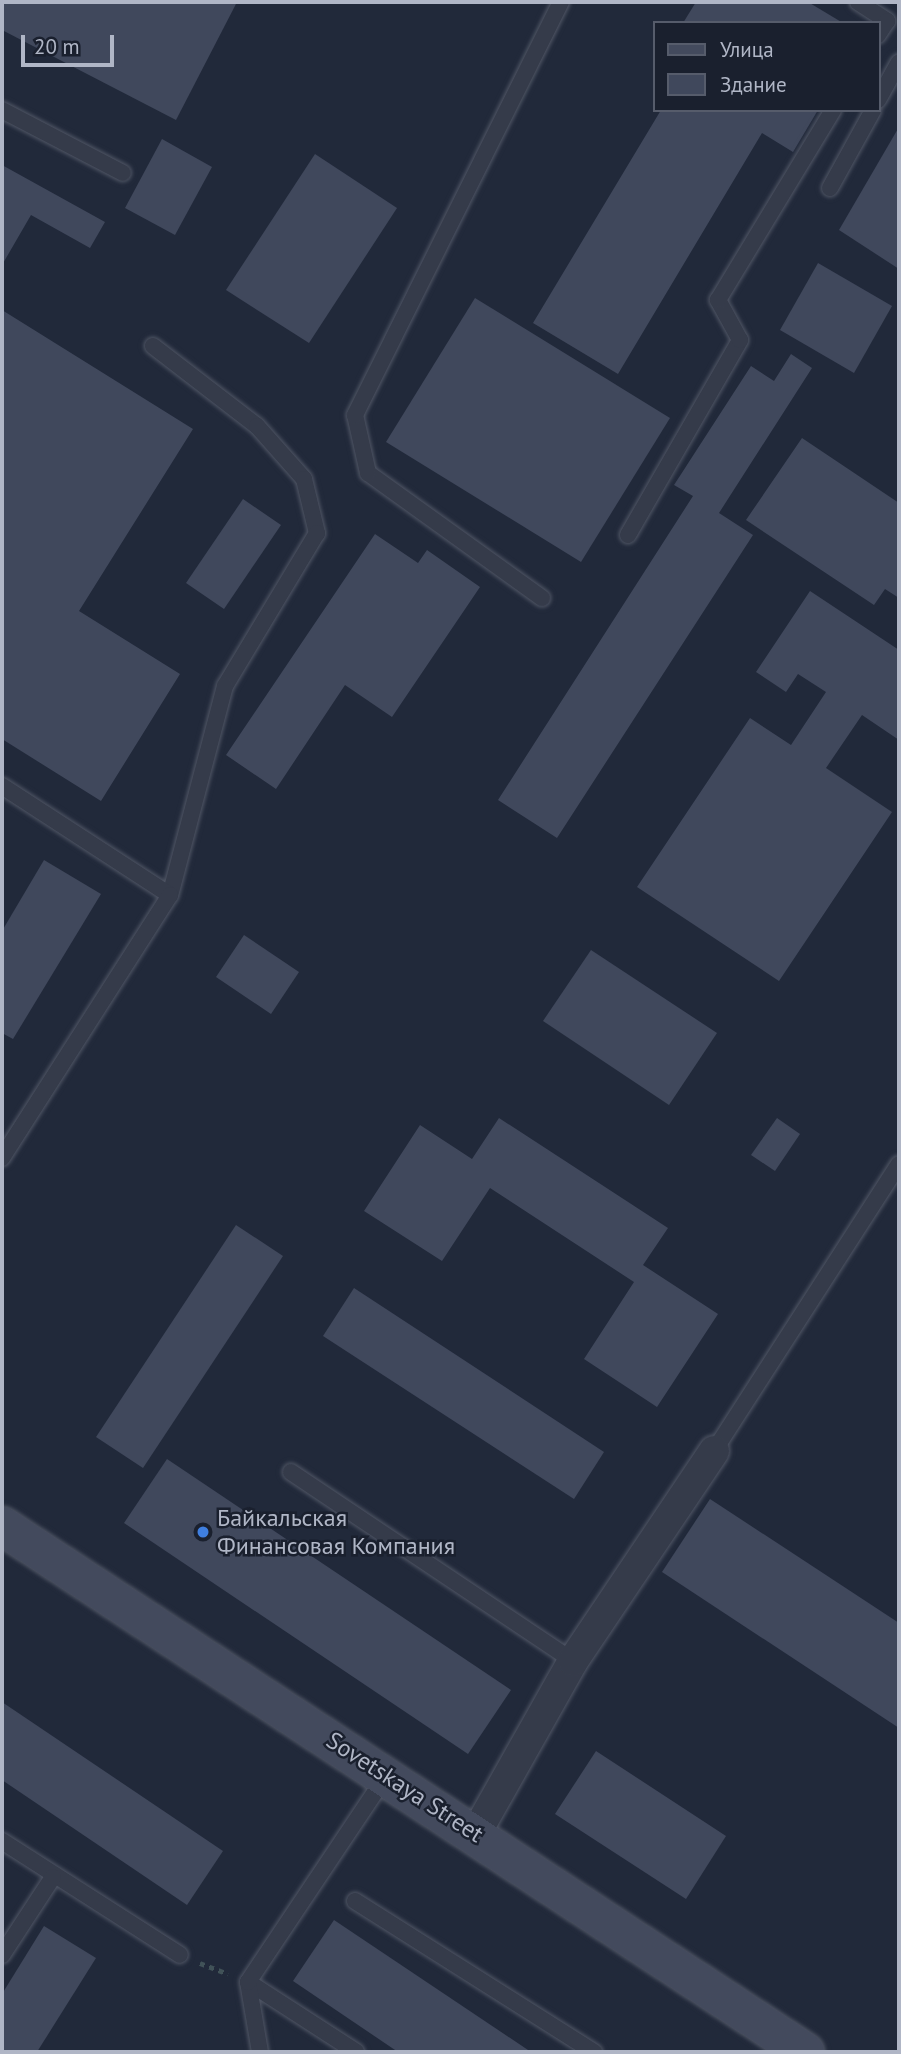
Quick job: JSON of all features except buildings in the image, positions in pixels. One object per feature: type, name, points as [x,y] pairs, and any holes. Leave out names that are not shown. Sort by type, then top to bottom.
[{"type":"main road","name":"Sovetskaya Street","points":[[4,1526],[476,1833],[805,2052]]},
{"type":"street","points":[[476,1833],[573,1661],[714,1451]]},
{"type":"lane","points":[[542,598],[368,473],[355,415],[561,2]]},
{"type":"lane","points":[[858,2],[887,21],[880,32]]},
{"type":"lane","points":[[880,96],[899,62]]},
{"type":"lane","points":[[2,110],[123,173]]},
{"type":"lane","points":[[628,535],[740,340],[718,300],[832,112]]},
{"type":"lane","points":[[830,188],[872,112]]},
{"type":"lane","points":[[2,1158],[170,895],[225,686],[317,533],[304,479],[257,426],[153,346]]},
{"type":"lane","points":[[2,786],[170,895]]},
{"type":"lane","points":[[714,1451],[899,1164]]},
{"type":"lane","points":[[291,1472],[573,1661]]},
{"type":"lane","points":[[260,2052],[248,1982],[387,1775]]},
{"type":"lane","points":[[2,1841],[53,1877],[180,1955]]},
{"type":"lane","points":[[2,1955],[53,1877]]},
{"type":"lane","points":[[355,1901],[594,2052]]},
{"type":"lane","points":[[248,1982],[356,2052]]},
{"type":"path","points":[[180,1955],[248,1982]]},
{"type":"place","name":"Байкальская Финансовая Компания","points":[[203,1532]]}]
